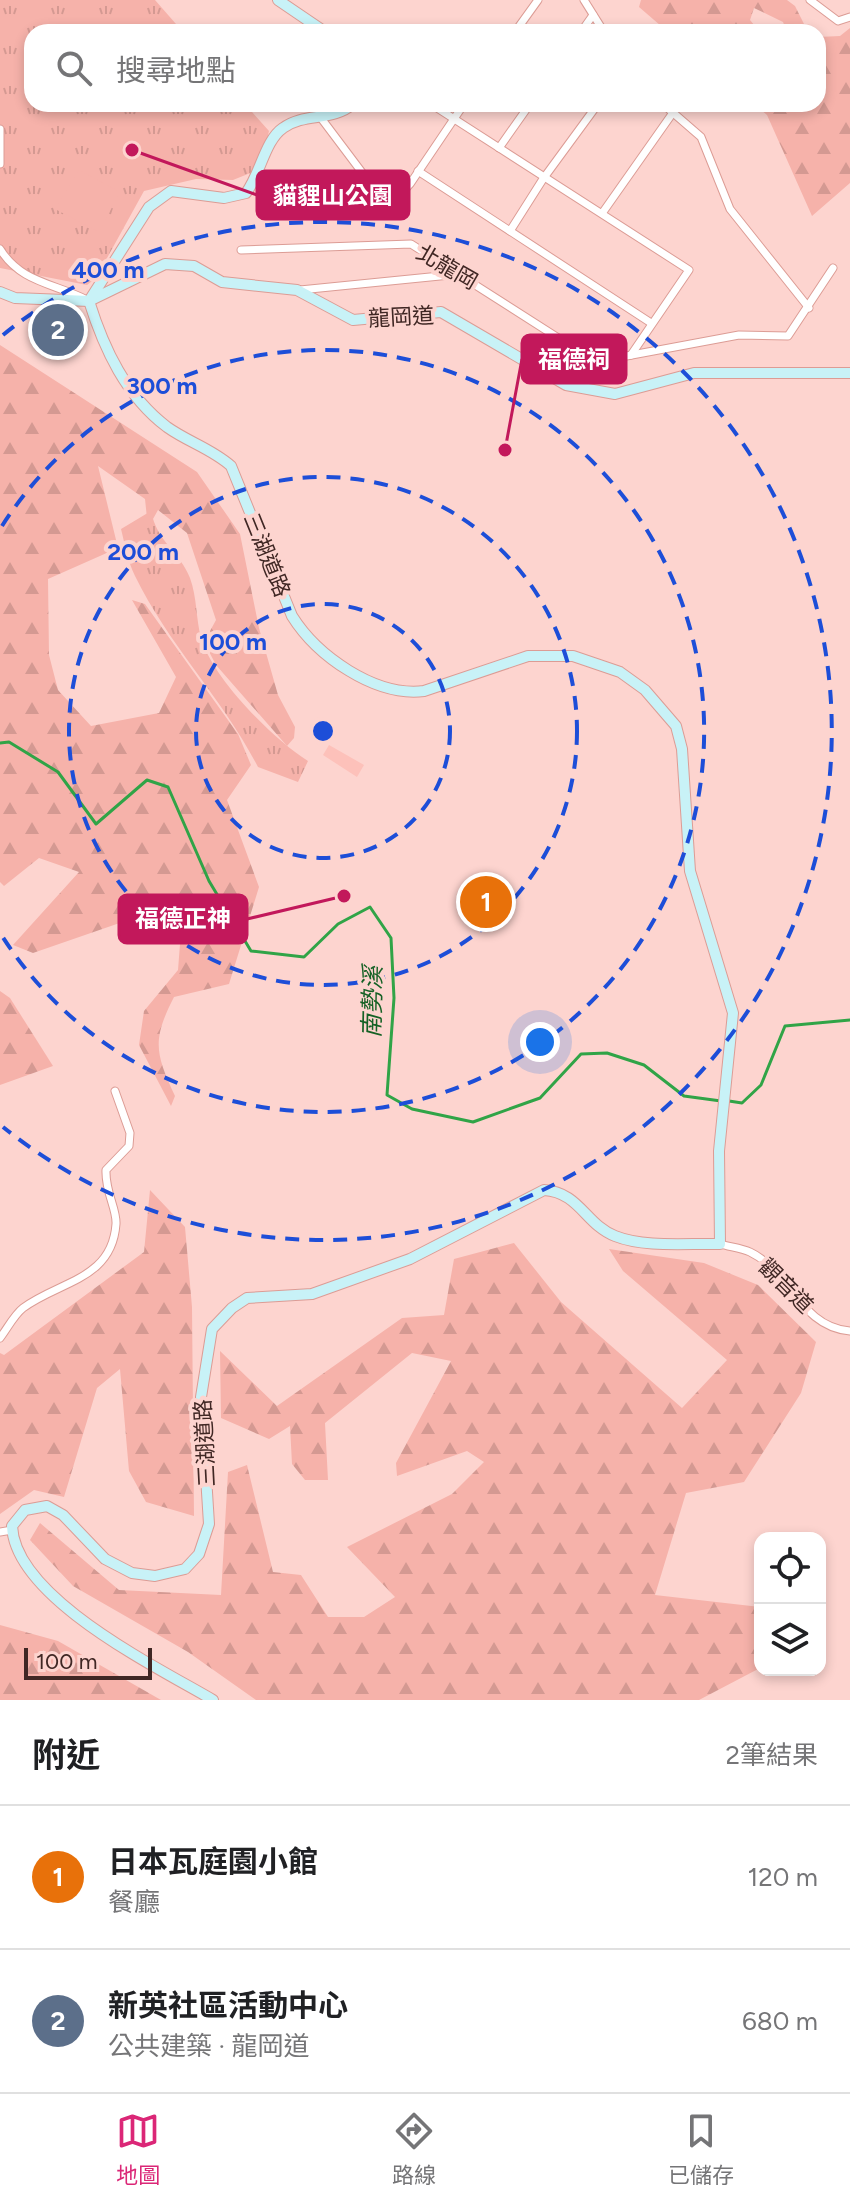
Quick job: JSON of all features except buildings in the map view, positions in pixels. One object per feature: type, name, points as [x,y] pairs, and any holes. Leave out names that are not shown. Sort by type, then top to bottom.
[{"type":"street","points":[[278,0],[313,24]]},
{"type":"street","points":[[521,24],[538,0]]},
{"type":"street","points":[[584,0],[599,24]]},
{"type":"street","points":[[810,0],[838,21],[850,17]]},
{"type":"street","points":[[587,24],[593,15]]},
{"type":"street","points":[[0,249],[9,264],[29,280],[61,287],[89,301],[149,207],[171,191],[224,198],[246,193],[281,129],[302,118],[321,118],[344,112]]},
{"type":"street","points":[[444,112],[543,179],[603,212],[689,270],[631,356]]},
{"type":"street","points":[[321,118],[382,199],[400,195],[458,112]]},
{"type":"street","points":[[499,148],[524,112]]},
{"type":"street","points":[[510,231],[592,112]]},
{"type":"street","points":[[603,212],[672,114],[701,137],[730,209],[809,308]]},
{"type":"street","points":[[0,129],[0,164]]},
{"type":"street","points":[[418,171],[651,323]]},
{"type":"street","name":"北龍岡","points":[[241,250],[411,244],[588,357],[605,360],[739,335],[788,336],[833,268]]},
{"type":"street","name":"龍岡道","points":[[0,292],[15,298],[89,301],[165,264],[194,266],[222,282],[297,290],[353,320],[441,312],[566,385],[615,394],[694,373],[850,373]]},
{"type":"street","points":[[297,290],[460,274]]},
{"type":"street","name":"三湖道路","points":[[12,1530],[25,1510],[47,1506],[63,1515],[105,1559],[132,1573],[155,1576],[185,1569],[199,1554],[209,1524],[201,1397],[212,1329],[247,1298],[312,1294],[410,1259],[544,1190],[560,1191],[574,1199],[611,1235],[627,1240],[720,1244],[719,1151],[733,1013],[685,845],[682,749],[676,726],[645,690],[620,672],[573,656],[552,653],[513,659],[424,691],[400,692],[375,683],[319,649],[304,636],[292,616],[231,466],[218,454],[194,445],[167,427],[136,398],[111,360],[89,301]]},
{"type":"street","points":[[0,1338],[22,1309],[84,1278],[101,1265],[113,1242],[117,1221],[105,1188],[106,1170],[129,1146],[130,1133],[115,1091]]},
{"type":"street","name":"觀音道","points":[[720,1244],[751,1252],[774,1270],[797,1302],[825,1324],[850,1331]]},
{"type":"street","points":[[0,1532],[12,1530],[24,1561],[53,1597],[94,1630],[213,1700]]},
{"type":"shaded area","points":[[329,745],[364,765],[357,777],[323,755]]},
{"type":"green space","points":[[0,0],[155,0],[176,24],[24,24],[24,112],[252,112],[269,131],[260,169],[233,180],[196,179],[144,191],[96,278],[87,285],[0,268]]},
{"type":"green space","points":[[641,0],[787,0],[795,6],[804,24],[784,24],[754,8],[750,20],[753,24],[659,24],[639,7]]},
{"type":"green space","points":[[850,28],[850,183],[812,216],[763,112],[826,112],[826,37],[840,36]]},
{"type":"green space","points":[[79,170],[120,192],[99,232],[55,209]]},
{"type":"green space","points":[[0,345],[197,472],[240,534],[259,628],[278,695],[295,727],[294,738],[287,746],[216,665],[204,642],[216,620],[187,533],[158,510],[148,528],[145,499],[98,466],[118,548],[48,579],[49,655],[58,690],[91,726],[159,713],[176,677],[132,600],[145,604],[238,734],[251,765],[227,800],[259,887],[229,984],[174,997],[167,1012],[159,1046],[163,1068],[175,1096],[171,1106],[139,1045],[144,1011],[178,970],[181,931],[137,917],[33,953],[13,945],[79,872],[39,858],[4,886],[0,882]]},
{"type":"green space","points":[[151,511],[158,531],[190,578],[201,638],[218,671],[262,723],[308,761],[298,782],[258,767],[229,718],[148,601],[133,571],[121,529]]},
{"type":"green space","points":[[0,991],[10,998],[53,1066],[0,1085]]},
{"type":"green space","points":[[150,1190],[185,1227],[192,1307],[194,1516],[146,1502],[129,1471],[120,1369],[97,1388],[64,1497],[34,1490],[0,1514],[0,1353],[4,1355],[144,1252]]},
{"type":"green space","points":[[514,1243],[561,1302],[682,1408],[727,1360],[623,1271],[609,1249],[704,1263],[758,1285],[816,1342],[801,1393],[744,1482],[686,1493],[655,1595],[754,1606],[754,1671],[699,1700],[256,1700],[188,1652],[73,1586],[30,1540],[40,1523],[119,1590],[221,1595],[228,1472],[247,1465],[273,1572],[301,1575],[328,1617],[364,1617],[395,1597],[347,1547],[452,1494],[484,1462],[467,1451],[397,1476],[396,1463],[451,1361],[412,1353],[325,1423],[328,1480],[305,1480],[292,1464],[290,1426],[269,1439],[221,1418],[220,1351],[277,1406],[402,1318],[444,1315],[454,1259]]},
{"type":"green space","points":[[0,1625],[58,1641],[161,1700],[0,1700]]},
{"type":"waterway","name":"南勢溪","points":[[0,743],[9,742],[58,772],[96,824],[147,780],[168,787],[209,881],[251,951],[304,957],[338,924],[370,907],[391,938],[394,998],[387,1095],[412,1109],[473,1122],[540,1098],[581,1054],[607,1053],[644,1065],[684,1096],[721,1101]]},
{"type":"waterway","name":"南勢溪","points":[[729,1101],[742,1103],[761,1085],[785,1026],[850,1020]]},
{"type":"place","name":"貓貍山公園","points":[[132,150]]},
{"type":"place","name":"新英社區活動中心","points":[[58,330]]},
{"type":"place","name":"福德祠","points":[[505,450]]},
{"type":"place","name":"福德正神","points":[[344,896]]},
{"type":"place","name":"日本瓦庭園小館","points":[[486,902]]}]
